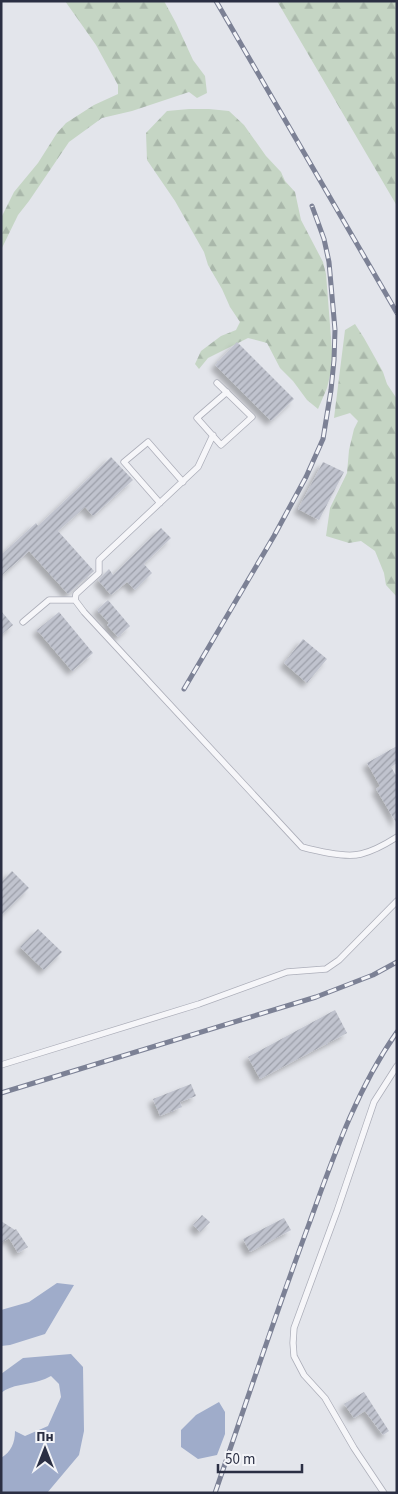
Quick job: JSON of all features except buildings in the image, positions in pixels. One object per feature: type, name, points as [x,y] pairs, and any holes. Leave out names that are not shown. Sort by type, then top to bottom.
[{"type":"lane","points":[[217,383],[227,392],[252,417],[221,445],[197,418],[227,392]]},
{"type":"lane","points":[[213,435],[198,467],[99,560],[99,573],[76,594],[75,600],[302,847],[329,853],[360,855],[383,846],[397,837]]},
{"type":"lane","points":[[160,503],[124,462],[148,442],[183,482]]},
{"type":"lane","points":[[23,622],[49,600],[75,600]]},
{"type":"lane","points":[[1,1065],[199,1004],[287,972],[326,969],[339,960],[397,901]]},
{"type":"lane","points":[[384,1493],[354,1448],[325,1398],[304,1375],[294,1356],[293,1343],[294,1328],[374,1102],[397,1066]]},
{"type":"green space","points":[[65,1],[164,1],[193,60],[205,76],[207,93],[197,98],[189,92],[132,111],[102,118],[69,142],[18,215],[1,250],[1,218],[14,192],[38,163],[57,133],[66,123],[94,105],[118,94],[118,85],[96,45]]},
{"type":"green space","points":[[277,1],[397,2],[397,206]]},
{"type":"green space","points":[[189,109],[229,111],[244,125],[295,192],[301,220],[323,262],[326,274],[333,363],[327,388],[318,409],[307,400],[293,381],[280,368],[267,343],[248,338],[208,358],[199,369],[195,364],[201,351],[221,336],[236,330],[240,322],[230,307],[208,265],[204,252],[175,201],[147,160],[146,133],[167,111]]},
{"type":"green space","points":[[355,324],[397,399],[397,597],[386,585],[384,573],[375,551],[361,541],[349,543],[326,536],[330,508],[347,473],[349,450],[358,421],[350,413],[334,418],[345,330]]},
{"type":"water","points":[[57,1283],[74,1285],[45,1334],[1,1346],[1,1310],[29,1302]]},
{"type":"water","points":[[71,1354],[83,1367],[84,1431],[79,1455],[47,1493],[1,1493],[1,1458],[12,1447],[15,1431],[25,1436],[48,1426],[61,1397],[59,1384],[51,1376],[40,1381],[15,1386],[1,1393],[1,1374],[23,1358]]},
{"type":"water","points":[[219,1402],[225,1412],[225,1434],[217,1455],[198,1459],[181,1447],[181,1430],[196,1415]]},
{"type":"railway","points":[[216,1],[397,313]]},
{"type":"railway","points":[[184,689],[274,536],[306,477],[323,439],[331,390],[335,330],[329,262],[324,239],[312,206]]},
{"type":"railway","points":[[1,1093],[316,997],[373,975],[397,962]]},
{"type":"railway","points":[[215,1493],[285,1291],[337,1150],[369,1077],[397,1032]]}]
